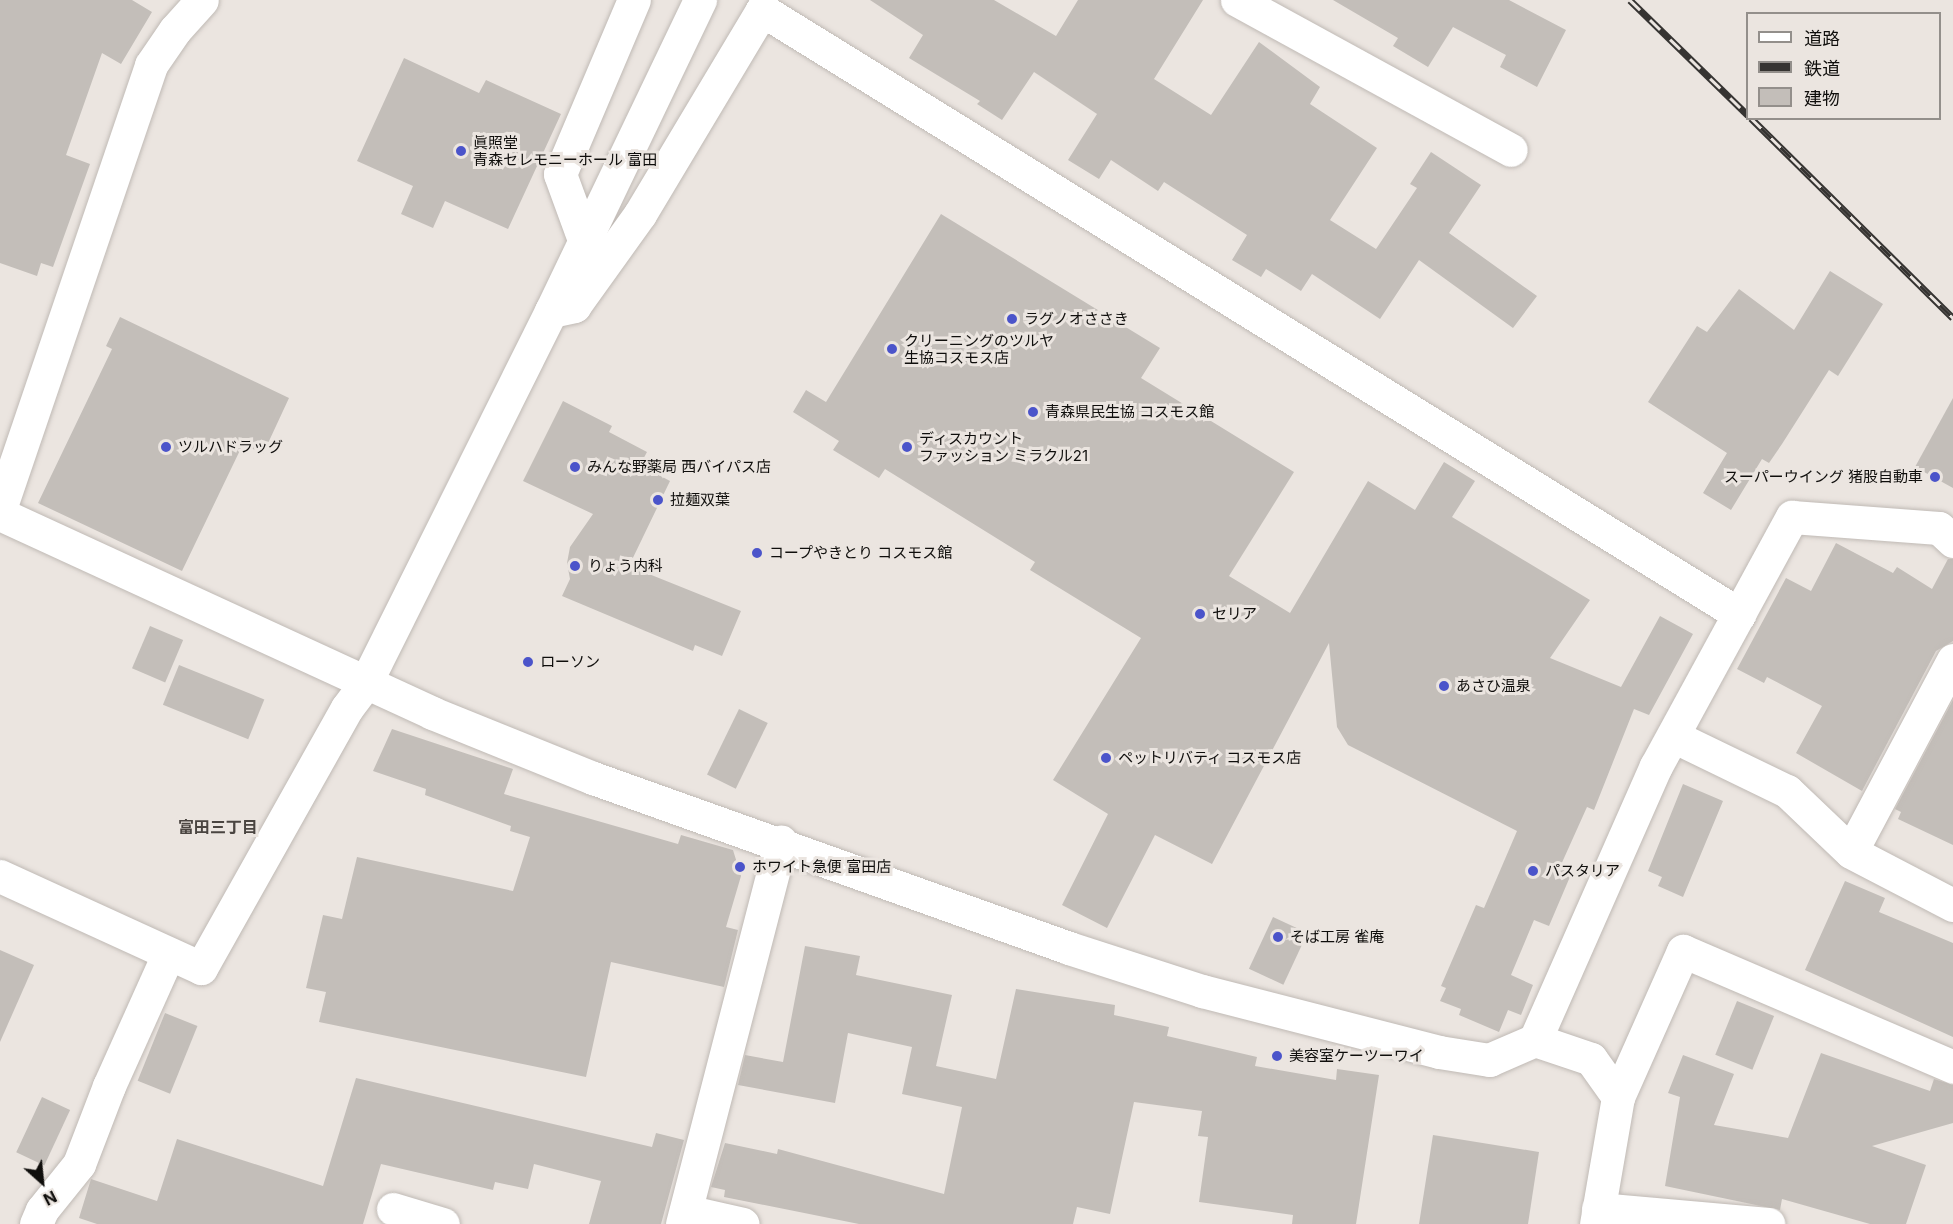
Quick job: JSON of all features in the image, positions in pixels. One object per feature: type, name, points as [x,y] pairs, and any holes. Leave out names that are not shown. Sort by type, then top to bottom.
[{"type":"street","points":[[583,237],[560,174],[634,0]]},
{"type":"street","points":[[0,876],[168,955],[201,968],[347,708],[365,684],[551,311],[583,237],[700,0]]},
{"type":"street","points":[[1237,0],[1511,150]]},
{"type":"street","points":[[0,509],[151,65],[199,1]]},
{"type":"street","points":[[551,311],[574,306],[640,214],[763,5],[1739,614]]},
{"type":"street","points":[[0,514],[365,684],[592,778],[781,842],[1069,948],[1202,992],[1439,1052],[1489,1060],[1535,1040],[1673,736],[1792,517],[1939,528],[1953,541]]},
{"type":"street","points":[[1851,852],[1953,660]]},
{"type":"street","points":[[1673,736],[1786,791],[1851,852],[1953,905]]},
{"type":"street","points":[[743,1224],[684,1218],[781,842]]},
{"type":"street","points":[[1768,1224],[1597,1216],[1618,1097],[1683,951],[1953,1067]]},
{"type":"street","points":[[36,1224],[42,1209],[79,1164],[109,1086],[168,955]]},
{"type":"street","points":[[1535,1040],[1591,1059],[1618,1097]]},
{"type":"street","points":[[393,1209],[443,1224]]},
{"type":"building","points":[[0,0],[132,0],[152,12],[121,64],[102,53],[66,155],[90,164],[53,267],[41,263],[37,276],[0,263]]},
{"type":"building","points":[[870,0],[994,0],[1056,36],[1078,0],[1203,0],[1154,79],[1211,115],[1259,42],[1320,87],[1310,104],[1377,148],[1330,220],[1376,249],[1417,188],[1410,184],[1431,152],[1481,185],[1449,233],[1537,296],[1513,328],[1419,260],[1380,319],[1312,274],[1301,291],[1266,269],[1261,277],[1232,260],[1247,235],[1164,182],[1158,191],[1111,160],[1099,179],[1068,160],[1097,114],[1034,72],[1002,120],[977,104],[980,101],[909,58],[923,35]]},
{"type":"building","points":[[1333,0],[1509,0],[1566,30],[1537,87],[1500,67],[1506,55],[1453,27],[1428,67],[1393,46],[1398,38]]},
{"type":"building","points":[[404,58],[479,93],[486,80],[561,114],[508,229],[445,201],[433,228],[401,214],[413,186],[357,161]]},
{"type":"building","points":[[941,214],[1160,348],[1141,378],[1294,472],[1229,576],[1290,613],[1368,481],[1415,510],[1444,462],[1475,481],[1452,517],[1590,600],[1550,658],[1621,687],[1660,616],[1693,634],[1649,715],[1634,709],[1594,810],[1587,807],[1560,867],[1572,872],[1549,926],[1534,920],[1511,975],[1533,985],[1521,1015],[1508,1010],[1499,1032],[1459,1015],[1461,1009],[1440,1001],[1446,988],[1441,986],[1476,905],[1484,908],[1517,831],[1348,745],[1337,727],[1329,643],[1212,864],[1155,835],[1107,928],[1062,905],[1108,814],[1053,780],[1141,638],[1030,570],[1035,562],[885,469],[879,478],[833,450],[839,441],[793,412],[806,390],[826,402]]},
{"type":"building","points":[[1830,271],[1883,304],[1838,376],[1829,370],[1769,463],[1762,459],[1731,510],[1703,493],[1727,453],[1648,402],[1697,326],[1707,332],[1739,289],[1794,330]]},
{"type":"building","points":[[120,317],[289,398],[263,454],[243,444],[182,571],[38,503],[112,349],[106,346]]},
{"type":"building","points":[[1953,398],[1953,488],[1915,467]]},
{"type":"building","points":[[563,401],[612,426],[609,432],[647,452],[640,465],[670,481],[629,566],[741,611],[722,656],[695,645],[693,651],[562,596],[570,579],[567,563],[570,547],[593,514],[523,481]]},
{"type":"building","points":[[1836,543],[1893,573],[1897,567],[1932,589],[1948,559],[1953,559],[1953,641],[1936,651],[1862,791],[1796,753],[1822,706],[1767,677],[1764,683],[1737,669],[1786,578],[1811,591]]},
{"type":"building","points":[[150,626],[183,640],[165,682],[132,668]]},
{"type":"building","points":[[179,665],[264,699],[248,739],[163,705]]},
{"type":"building","points":[[1953,700],[1953,845],[1898,819],[1901,812],[1895,809]]},
{"type":"building","points":[[739,709],[768,723],[736,789],[707,775]]},
{"type":"building","points":[[392,729],[513,769],[504,794],[678,844],[681,835],[733,850],[741,876],[726,927],[738,930],[724,987],[611,962],[586,1077],[319,1022],[326,992],[306,988],[323,915],[342,919],[357,857],[513,891],[530,837],[510,831],[511,826],[425,795],[426,789],[373,771]]},
{"type":"building","points":[[1683,784],[1723,801],[1683,897],[1658,886],[1662,877],[1648,871]]},
{"type":"building","points":[[1845,881],[1885,898],[1879,912],[1953,943],[1953,1037],[1805,970]]},
{"type":"building","points":[[1273,917],[1307,933],[1283,985],[1249,969]]},
{"type":"building","points":[[805,946],[860,956],[856,975],[952,995],[936,1066],[996,1079],[1016,989],[1115,1005],[1114,1015],[1169,1027],[1167,1036],[1257,1057],[1255,1066],[1336,1080],[1337,1069],[1379,1075],[1356,1224],[1292,1224],[1293,1215],[1199,1202],[1208,1137],[1198,1136],[1202,1111],[1134,1102],[1110,1214],[1077,1207],[1073,1224],[859,1224],[724,1197],[725,1190],[711,1187],[725,1143],[777,1154],[778,1149],[944,1194],[962,1107],[902,1094],[912,1047],[848,1033],[835,1103],[738,1085],[745,1055],[783,1062]]},
{"type":"building","points":[[0,950],[34,965],[0,1042]]},
{"type":"building","points":[[1737,1001],[1774,1016],[1752,1070],[1715,1055]]},
{"type":"building","points":[[165,1013],[197,1026],[170,1094],[138,1081]]},
{"type":"building","points":[[1821,1053],[1930,1091],[1934,1079],[1953,1085],[1953,1123],[1872,1146],[1926,1165],[1906,1224],[1870,1224],[1782,1199],[1780,1210],[1665,1186],[1680,1097],[1668,1093],[1683,1055],[1734,1074],[1714,1125],[1788,1138]]},
{"type":"building","points":[[356,1078],[652,1147],[656,1133],[684,1140],[661,1224],[589,1224],[601,1181],[534,1164],[528,1189],[495,1182],[493,1190],[381,1164],[363,1224],[97,1224],[79,1218],[91,1179],[157,1201],[177,1139],[323,1186]]},
{"type":"building","points":[[42,1097],[70,1110],[44,1165],[16,1152]]},
{"type":"building","points":[[1433,1135],[1539,1152],[1528,1224],[1419,1224]]},
{"type":"railway","points":[[1630,0],[1746,113]]},
{"type":"railway","points":[[1753,120],[1953,318]]},
{"type":"place","name":"眞照堂 青森セレモニーホール 富田","points":[[461,151]]},
{"type":"place","name":"ラグノオささき","points":[[1012,319]]},
{"type":"place","name":"クリーニングのツルヤ 生協コスモス店","points":[[892,349]]},
{"type":"place","name":"青森県民生協 コスモス館","points":[[1033,412]]},
{"type":"place","name":"ツルハドラッグ","points":[[166,447]]},
{"type":"place","name":"ディスカウント ファッション ミラクル21","points":[[907,447]]},
{"type":"place","name":"みんな野薬局 西バイパス店","points":[[575,467]]},
{"type":"place","name":"スーパーウイング 猪股自動車","points":[[1935,477]]},
{"type":"place","name":"拉麺双葉","points":[[658,500]]},
{"type":"place","name":"コープやきとり コスモス館","points":[[757,553]]},
{"type":"place","name":"りょう内科","points":[[575,566]]},
{"type":"place","name":"セリア","points":[[1200,614]]},
{"type":"place","name":"ローソン","points":[[528,662]]},
{"type":"place","name":"あさひ温泉","points":[[1444,686]]},
{"type":"place","name":"ペットリバティ コスモス店","points":[[1106,758]]},
{"type":"place","name":"ホワイト急便 富田店","points":[[740,867]]},
{"type":"place","name":"パスタリア","points":[[1533,871]]},
{"type":"place","name":"そば工房 雀庵","points":[[1278,937]]},
{"type":"place","name":"美容室ケーツーワイ","points":[[1277,1056]]},
{"type":"district","name":"富田三丁目","points":[[218,827]]}]
